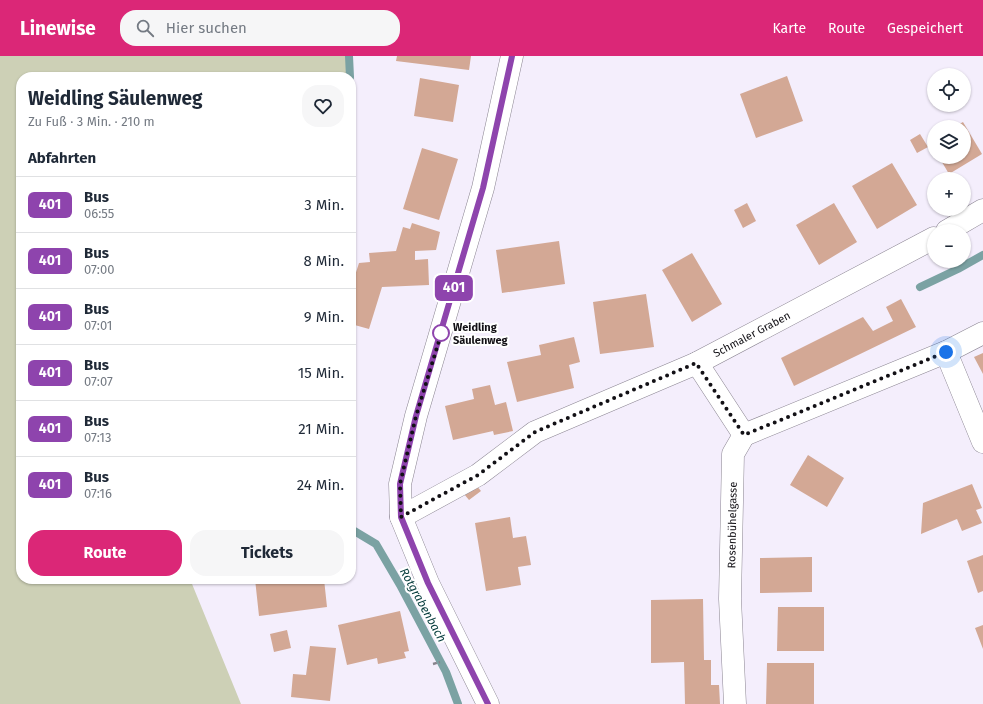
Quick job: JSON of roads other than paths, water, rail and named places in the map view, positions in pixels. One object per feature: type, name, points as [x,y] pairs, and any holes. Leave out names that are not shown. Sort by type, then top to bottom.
[{"type":"street","points":[[488,704],[428,583],[401,517],[400,484],[416,416],[483,188],[512,56]]},
{"type":"street","points":[[959,224],[983,210]]},
{"type":"street","name":"Schmaler Graben","points":[[401,517],[478,475],[535,432],[696,363],[927,242]]},
{"type":"street","points":[[696,363],[744,435],[946,352],[983,333]]},
{"type":"street","points":[[946,352],[983,442]]},
{"type":"street","name":"Rosenbühelgasse","points":[[734,704],[730,599],[733,454],[744,435]]},
{"type":"waterway","name":"Rotgrabenbach","points":[[349,56],[350,72]]},
{"type":"waterway","name":"Schmaler Graben","points":[[920,287],[983,255]]},
{"type":"waterway","name":"Rotgrabenbach","points":[[356,532],[376,544],[400,585],[446,672],[458,704]]},
{"type":"place","name":"Weidling Säulenweg","points":[[441,333]]}]
